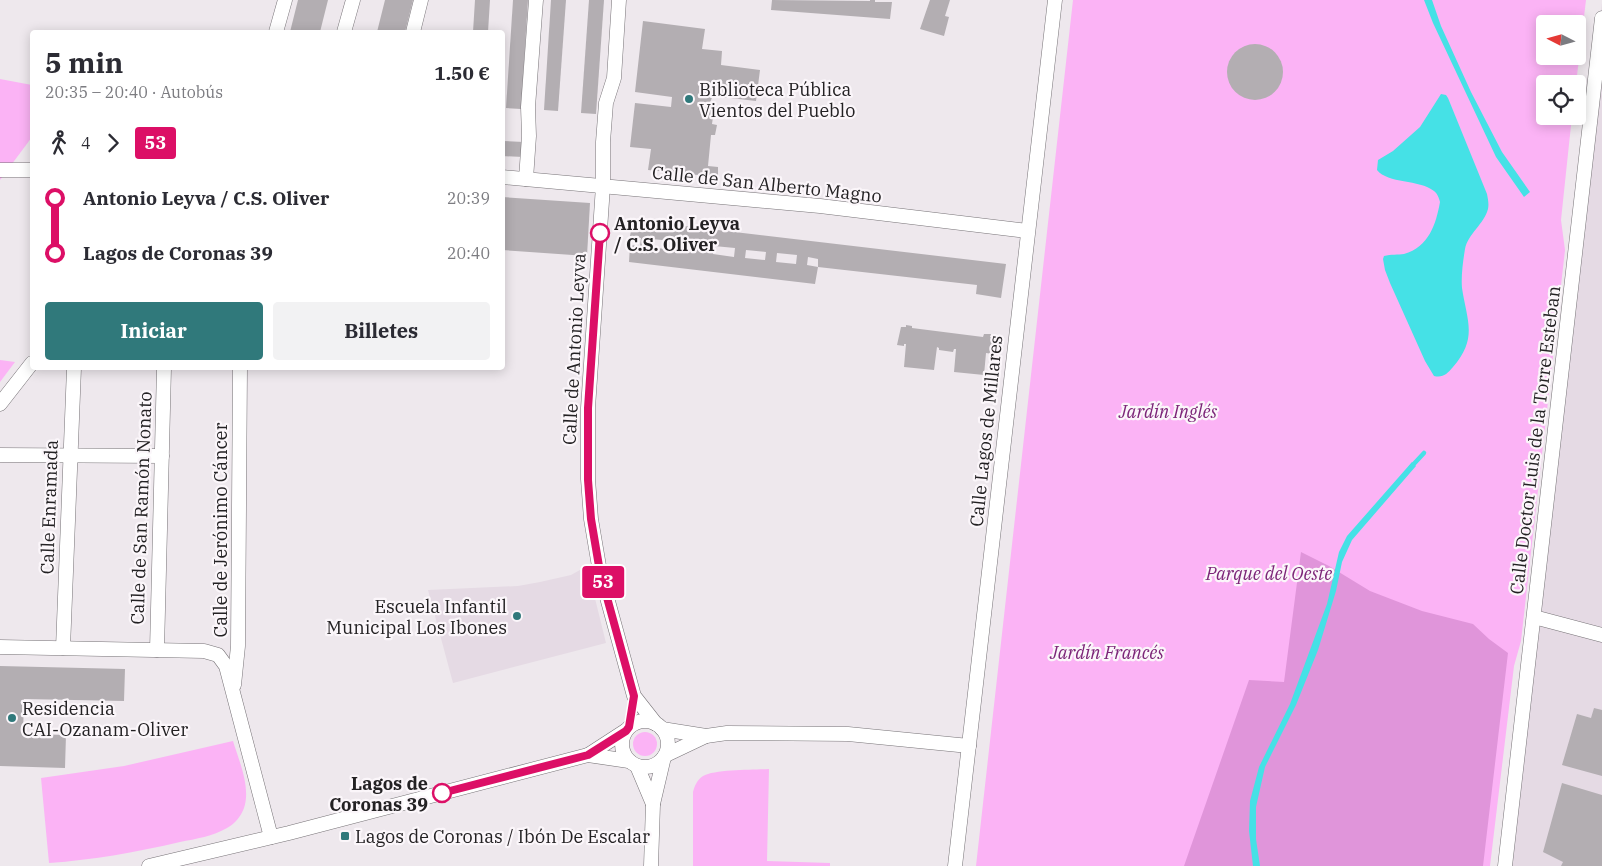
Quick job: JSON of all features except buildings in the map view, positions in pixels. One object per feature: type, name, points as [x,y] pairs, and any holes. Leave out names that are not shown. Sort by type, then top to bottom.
[{"type":"street","points":[[277,30],[285,0]]},
{"type":"street","points":[[345,30],[353,0]]},
{"type":"street","points":[[413,30],[421,0]]},
{"type":"street","points":[[526,179],[529,136],[528,107],[536,0]]},
{"type":"street","name":"Calle de Antonio Leyva","points":[[619,0],[614,78],[606,102],[602,148],[603,186],[588,408],[588,480],[591,519],[600,572],[634,696],[659,726]]},
{"type":"street","name":"Calle Lagos de Millares","points":[[956,866],[1027,231],[1055,0]]},
{"type":"street","name":"Calle Doctor Luis de la Torre Esteban","points":[[1505,866],[1602,18]]},
{"type":"street","points":[[0,170],[30,170]]},
{"type":"street","name":"Calle de San Alberto Magno","points":[[505,177],[820,206],[1027,231]]},
{"type":"street","points":[[0,404],[30,366]]},
{"type":"street","name":"Calle Enramada","points":[[63,648],[74,370]]},
{"type":"street","name":"Calle de San Ramón Nonato","points":[[157,650],[164,370]]},
{"type":"street","name":"Calle de Jerónimo Cáncer","points":[[233,693],[238,646],[240,370]]},
{"type":"street","points":[[0,454],[162,456]]},
{"type":"street","points":[[1534,617],[1602,635]]},
{"type":"street","points":[[0,647],[204,651],[218,655],[226,666],[272,837]]},
{"type":"street","name":"Calle de Antonio Leyva","points":[[627,729],[634,696]]},
{"type":"street","points":[[149,866],[272,837],[588,755],[635,723],[642,721],[649,721],[659,726],[706,736]]},
{"type":"street","points":[[651,866],[653,804],[668,741],[659,726]]},
{"type":"street","points":[[627,729],[621,743],[624,756],[633,764],[653,804]]},
{"type":"street","points":[[588,755],[645,768],[706,736],[727,733],[848,734],[969,746]]},
{"type":"shaded area","points":[[1602,3],[1602,866],[1504,866]]},
{"type":"shaded area","points":[[1301,552],[1329,566],[1370,591],[1422,611],[1473,624],[1508,653],[1483,866],[1184,866],[1249,680],[1284,682]]},
{"type":"shaded area","name":"Escuela Infantil Municipal Los Ibones","points":[[587,566],[606,643],[453,683],[428,590],[518,586],[571,575]]},
{"type":"green space","name":"Parque del Oeste","points":[[1073,0],[1586,0],[1584,15],[1536,15],[1536,65],[1578,65],[1577,75],[1536,75],[1536,125],[1571,125],[1561,220],[1565,250],[1521,641],[1514,666],[1490,866],[976,866]]},
{"type":"green space","points":[[0,79],[30,85],[30,140],[0,180]]},
{"type":"green space","points":[[0,360],[15,362],[0,382]]},
{"type":"green space","points":[[645,732],[654,735],[657,744],[654,753],[645,756],[636,753],[633,744],[636,735]]},
{"type":"green space","points":[[233,741],[245,783],[246,800],[241,814],[230,826],[204,837],[148,849],[98,858],[49,863],[41,778],[124,766]]},
{"type":"green space","points":[[769,769],[767,861],[830,863],[830,866],[693,866],[693,792],[698,781],[703,776],[716,772]]},
{"type":"water","points":[[1424,0],[1432,0],[1441,26],[1471,92],[1502,152],[1530,192],[1524,197],[1496,157]]},
{"type":"water","points":[[1441,94],[1446,95],[1448,98],[1487,194],[1488,209],[1467,244],[1464,254],[1462,288],[1469,329],[1466,347],[1449,372],[1442,376],[1434,376],[1425,361],[1390,283],[1383,259],[1384,256],[1404,254],[1420,246],[1430,234],[1440,200],[1435,192],[1428,187],[1388,178],[1377,170],[1378,160],[1393,151],[1420,127]]},
{"type":"water","points":[[1412,462],[1416,466],[1352,540],[1342,562],[1336,591],[1318,650],[1296,705],[1265,767],[1256,807],[1256,839],[1260,866],[1253,866],[1249,831],[1250,801],[1259,767],[1290,704],[1327,604],[1339,552],[1347,536]]},
{"type":"waterway","points":[[1411,467],[1424,453]]},
{"type":"bus line","name":"53","points":[[442,793],[588,755],[626,731],[629,727],[634,696],[600,572],[591,519],[588,480],[588,408],[600,233]]},
{"type":"place","name":"Biblioteca Pública Vientos del Pueblo","points":[[689,99]]},
{"type":"place","name":"Antonio Leyva / C.S. Oliver","points":[[600,233]]},
{"type":"place","name":"Escuela Infantil Municipal Los Ibones","points":[[517,616]]},
{"type":"place","name":"Residencia CAI-Ozanam-Oliver","points":[[12,718]]},
{"type":"place","name":"Lagos de Coronas 39","points":[[442,793]]},
{"type":"place","name":"Lagos de Coronas / Ibón De Escalar","points":[[345,836]]},
{"type":"park label","name":"Jardín Inglés","points":[[1168,411]]},
{"type":"park label","name":"Jardín Francés","points":[[1107,652]]}]
